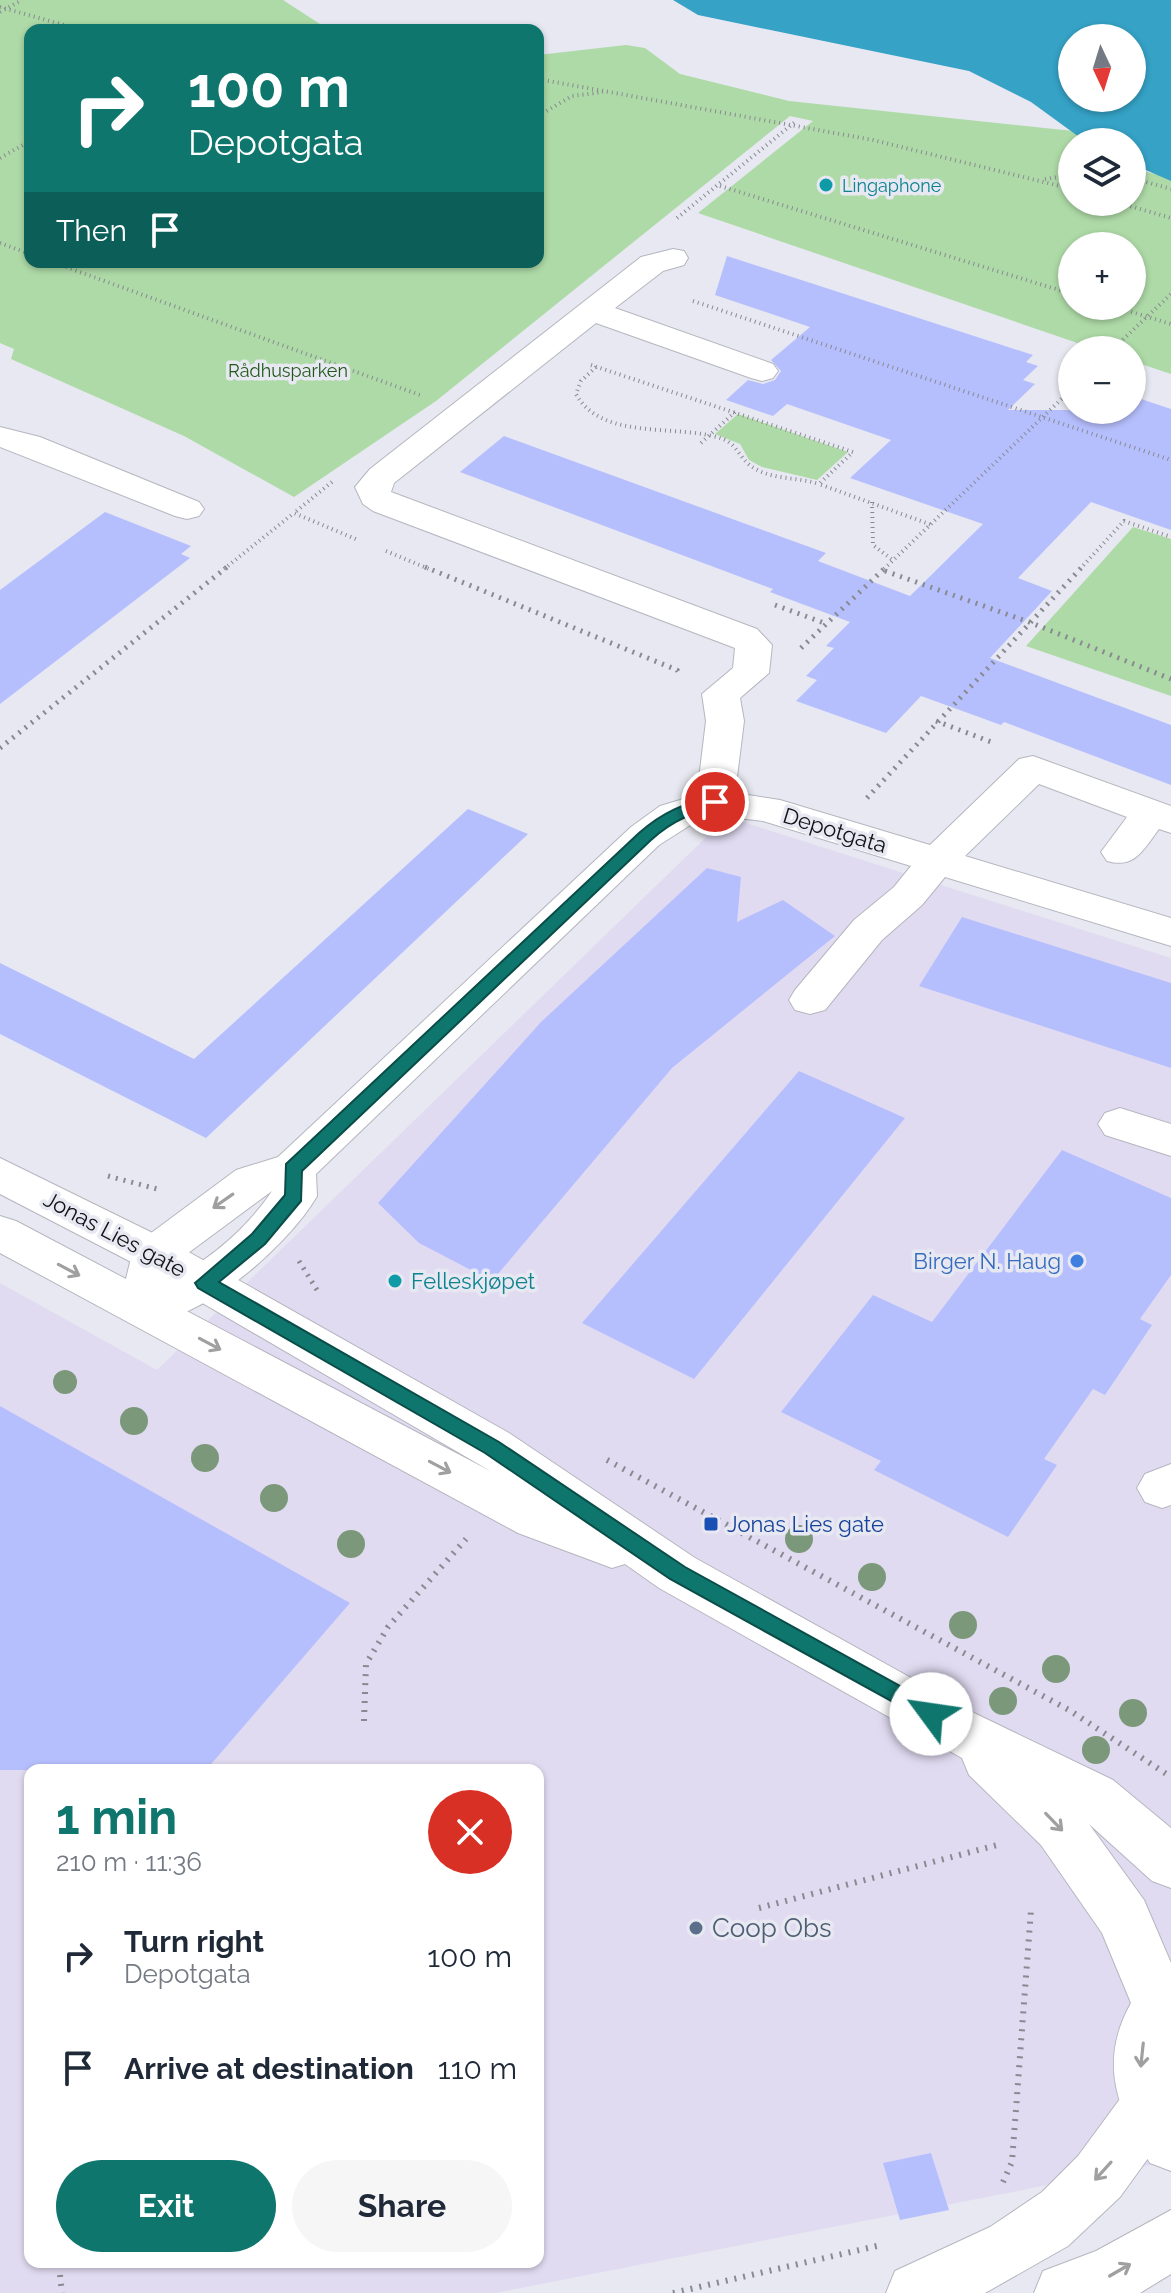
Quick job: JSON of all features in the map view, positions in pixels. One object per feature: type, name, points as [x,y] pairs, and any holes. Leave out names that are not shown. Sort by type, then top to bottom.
[{"type":"main road","points":[[673,258],[652,264],[372,487],[375,497],[402,511],[744,637],[754,645],[751,673],[721,694],[725,721],[715,802]]},
{"type":"main road","points":[[592,311],[762,371]]},
{"type":"main road","points":[[0,437],[28,444],[187,509]]},
{"type":"main road","points":[[810,1000],[868,930],[908,896],[937,861],[1033,768],[1161,816],[1121,852]]},
{"type":"main road","name":"Depotgata","points":[[155,1254],[252,1181],[293,1169],[664,820],[687,808],[715,802],[766,809],[1171,932]]},
{"type":"main road","points":[[1120,1124],[1171,1140]]},
{"type":"main road","points":[[142,1308],[205,1283],[258,1239],[295,1196],[293,1169]]},
{"type":"main road","name":"Jonas Lies gate","points":[[0,1174],[155,1254],[492,1447],[677,1573],[957,1730],[1094,1797],[1132,1826],[1171,1864]]},
{"type":"main road","name":"Jonas Lies gate","points":[[0,1233],[536,1519],[677,1573]]},
{"type":"main road","points":[[142,1308],[155,1254]]},
{"type":"main road","name":"Jonas Lies gate","points":[[957,1730],[1060,1828],[1124,1918],[1166,2001]]},
{"type":"main road","points":[[905,2267],[1002,2253],[1063,2213],[1115,2157],[1160,2126],[1141,2081],[1140,2053],[1147,2027],[1166,2001]]},
{"type":"main road","points":[[1065,2293],[1113,2275],[1171,2240]]},
{"type":"path","points":[[0,12],[22,0]]},
{"type":"path","points":[[0,7],[60,24]]},
{"type":"path","points":[[544,80],[795,122],[1058,185]]},
{"type":"path","points":[[544,112],[572,96],[608,91]]},
{"type":"path","points":[[795,122],[720,186],[1058,290]]},
{"type":"path","points":[[0,158],[24,144]]},
{"type":"path","points":[[1042,180],[1058,177]]},
{"type":"path","points":[[1146,182],[1171,189]]},
{"type":"path","points":[[1146,211],[1171,218]]},
{"type":"path","points":[[0,243],[24,252]]},
{"type":"path","points":[[69,268],[421,396]]},
{"type":"path","points":[[1127,336],[1171,294]]},
{"type":"path","points":[[685,298],[1171,460]]},
{"type":"path","points":[[1147,317],[1171,324]]},
{"type":"path","points":[[545,348],[709,407],[715,404],[853,452],[819,484]]},
{"type":"path","points":[[596,367],[581,381],[576,394],[579,404],[594,416],[620,424],[709,435],[732,443],[746,463],[759,471],[819,484],[932,525]]},
{"type":"path","points":[[793,656],[1058,403]]},
{"type":"path","points":[[701,443],[735,412]]},
{"type":"path","points":[[872,502],[871,546],[879,555],[894,561]]},
{"type":"path","points":[[0,748],[294,513]]},
{"type":"path","points":[[838,830],[1124,521],[1171,537]]},
{"type":"path","points":[[885,571],[1029,622],[1171,679]]},
{"type":"path","points":[[300,1261],[325,1299]]},
{"type":"path","points":[[603,1458],[1069,1710],[1171,1777]]},
{"type":"path","points":[[364,1721],[366,1664],[388,1627],[470,1534]]},
{"type":"path","points":[[759,1908],[1009,1842]]},
{"type":"path","points":[[1001,2187],[1012,2162],[1031,1910]]},
{"type":"path","points":[[673,2293],[905,2267]]},
{"type":"path","points":[[60,2275],[62,2293]]},
{"type":"shaded area","points":[[727,817],[1171,958],[1171,2161],[495,2293],[0,2293],[0,1283],[157,1370]]},
{"type":"green space","name":"Rådhusparken","points":[[0,0],[283,0],[320,24],[24,24],[24,268],[544,268],[544,54],[626,45],[645,48],[680,74],[789,101],[1058,129],[1058,216],[1146,216],[1146,171],[1171,178],[1171,374],[1146,366],[1146,336],[1058,336],[698,213],[813,121],[790,116],[436,401],[294,497],[184,436],[11,359],[14,349],[0,343]]},
{"type":"green space","points":[[738,414],[848,452],[817,480],[762,467],[749,460],[740,444],[715,434]]},
{"type":"green space","points":[[1133,527],[1171,539],[1171,696],[1026,646]]},
{"type":"water","points":[[673,0],[1171,0],[1171,181],[1146,170],[1146,128],[1067,128],[1031,102],[969,71],[698,15]]},
{"type":"building","points":[[727,256],[1033,355],[1026,362],[1038,366],[1023,380],[1035,384],[1008,410],[1058,410],[1058,424],[1146,424],[1146,401],[1171,409],[1171,530],[1091,502],[1018,578],[1052,591],[990,658],[1171,725],[1171,785],[1004,722],[1001,725],[921,696],[886,733],[796,701],[817,680],[806,676],[834,648],[826,646],[850,622],[770,592],[773,589],[460,472],[504,436],[826,553],[818,561],[910,596],[983,524],[850,478],[891,440],[787,404],[773,416],[726,400],[748,380],[763,384],[775,380],[781,371],[771,360],[810,327],[715,295]]},
{"type":"building","points":[[105,512],[191,546],[181,554],[190,558],[0,704],[0,590]]},
{"type":"building","points":[[468,809],[528,834],[206,1138],[0,1034],[0,963],[194,1059]]},
{"type":"building","points":[[707,868],[741,877],[737,922],[783,900],[835,936],[672,1068],[492,1281],[419,1243],[378,1203],[541,1022]]},
{"type":"building","points":[[962,917],[1171,983],[1171,1068],[919,986]]},
{"type":"building","points":[[799,1071],[905,1118],[694,1379],[582,1323]]},
{"type":"building","points":[[1062,1150],[1171,1198],[1171,1275],[1140,1319],[1152,1325],[1105,1395],[1093,1389],[1044,1459],[1057,1465],[1008,1537],[874,1470],[881,1461],[781,1412],[873,1295],[932,1322]]},
{"type":"building","points":[[0,1406],[350,1603],[211,1764],[24,1764],[24,1770],[0,1770]]},
{"type":"building","points":[[931,2153],[949,2210],[900,2220],[883,2163]]},
{"type":"place","name":"Lingaphone","points":[[826,185]]},
{"type":"place","name":"Birger N. Haug","points":[[1077,1261]]},
{"type":"place","name":"Felleskjøpet","points":[[395,1281]]},
{"type":"place","name":"Jonas Lies gate","points":[[711,1524]]},
{"type":"place","name":"Coop Obs","points":[[696,1928]]},
{"type":"route","points":[[715,802],[687,808],[664,820],[645,836],[293,1169],[295,1196],[277,1220],[205,1283],[492,1447],[677,1573],[931,1714]]}]
